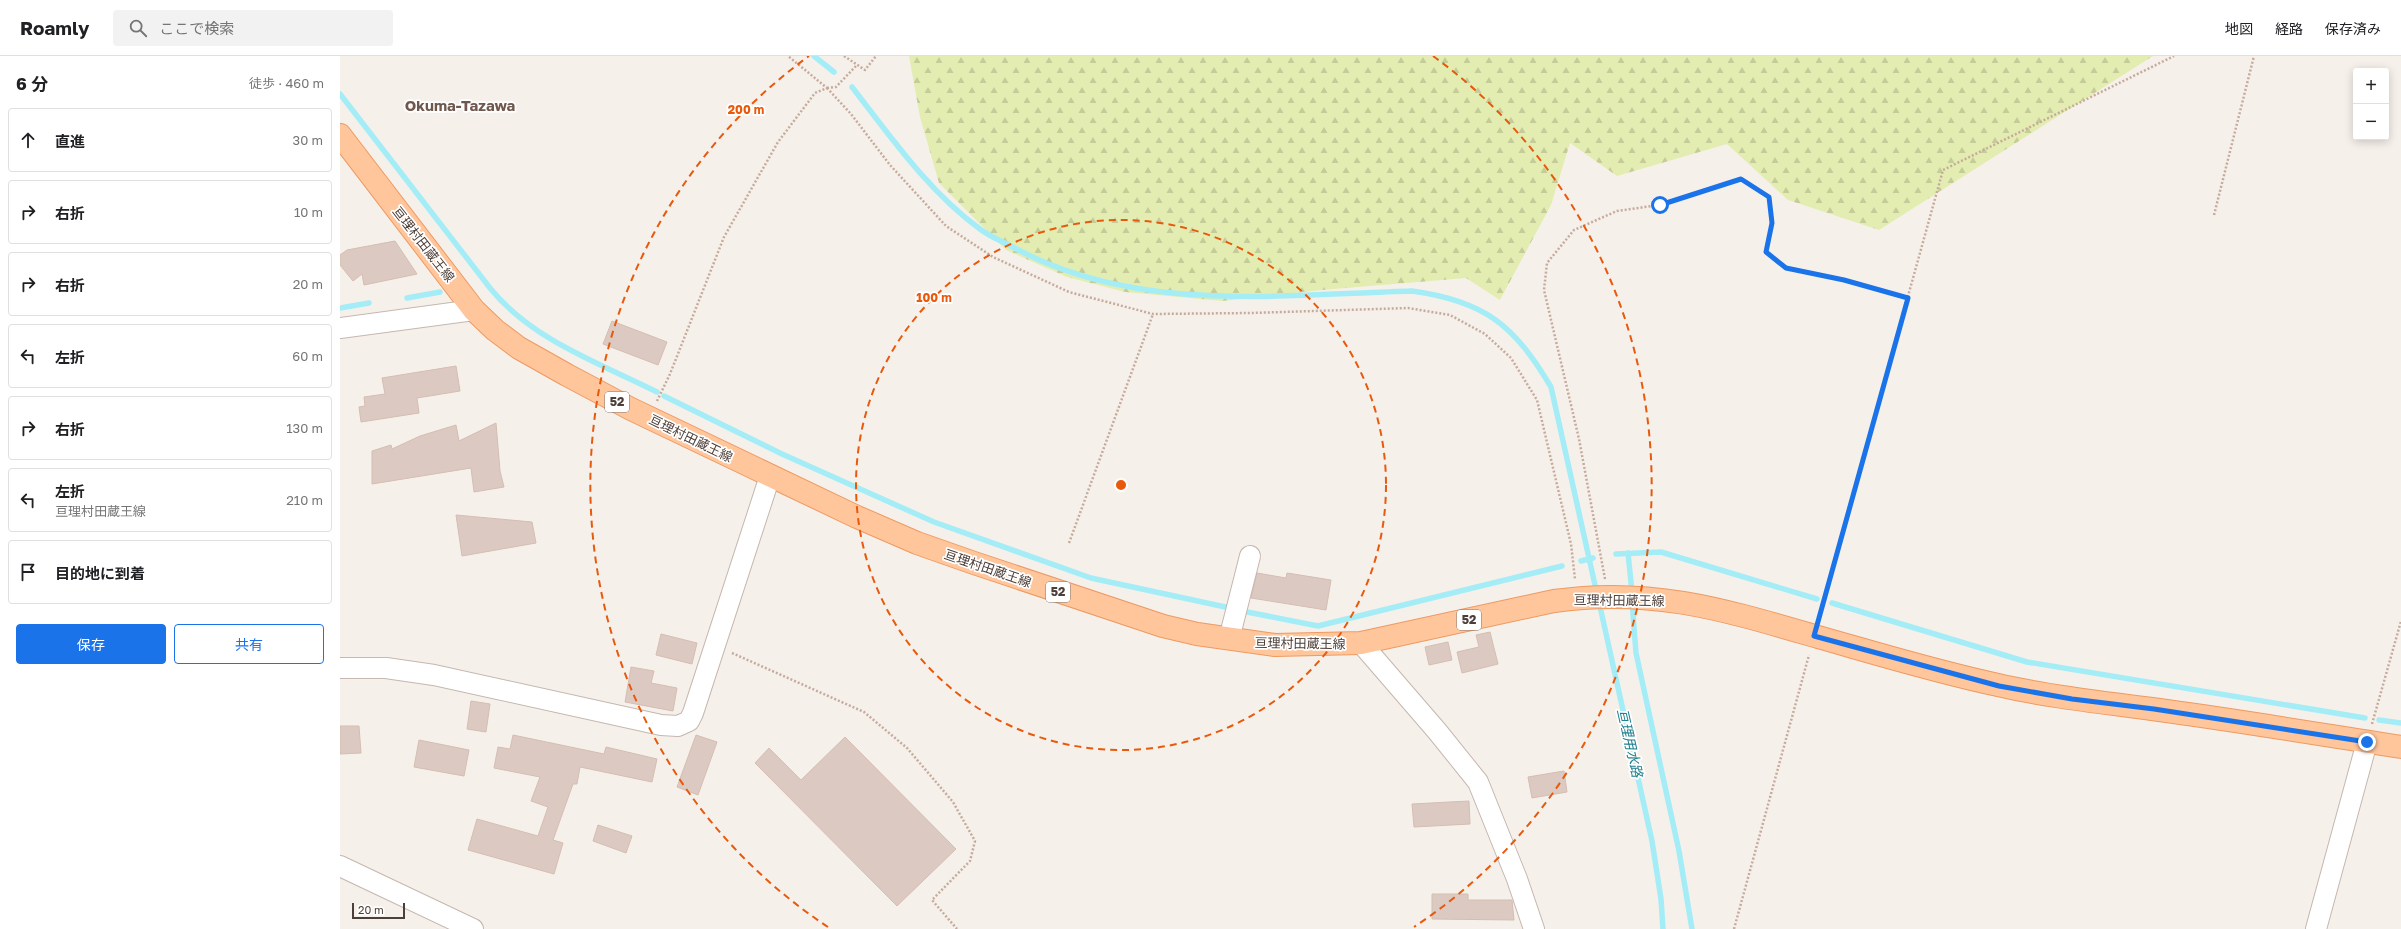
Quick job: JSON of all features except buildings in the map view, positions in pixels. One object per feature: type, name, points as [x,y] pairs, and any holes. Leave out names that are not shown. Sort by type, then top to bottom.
[{"type":"main road","name":"亘理村田蔵王線","points":[[340,135],[474,310],[495,330],[519,348],[648,417],[870,523],[967,561],[1163,626],[1229,639],[1275,645],[1361,643],[1577,598],[1651,597],[1703,605],[1999,686],[2072,699],[2161,710],[2401,747]]},
{"type":"street","points":[[340,328],[474,310]]},
{"type":"street","points":[[340,668],[386,668],[434,675],[661,725],[678,726],[690,720],[693,713],[770,476]]},
{"type":"street","points":[[1229,639],[1250,556]]},
{"type":"street","points":[[1361,643],[1438,731],[1478,782],[1517,879],[1534,929]]},
{"type":"street","points":[[2316,929],[2367,742]]},
{"type":"street","points":[[340,866],[472,929]]},
{"type":"path","points":[[788,56],[827,88],[850,114],[890,165],[946,226],[993,257],[1068,292],[1153,314],[1250,313],[1408,308],[1450,315],[1484,334],[1511,358],[1537,400],[1571,544],[1577,598]]},
{"type":"path","points":[[844,56],[856,66],[865,70],[876,56]]},
{"type":"path","points":[[1734,929],[1943,170],[2174,56]]},
{"type":"path","points":[[2214,214],[2254,56]]},
{"type":"path","points":[[648,417],[670,374],[724,237],[778,142],[815,92],[836,86],[856,66]]},
{"type":"path","points":[[1608,597],[1579,439],[1544,290],[1547,263],[1574,230],[1617,211],[1660,205],[1741,179],[1769,197],[1772,223],[1766,252],[1786,268],[1844,280],[1908,298]]},
{"type":"path","points":[[1069,543],[1153,314]]},
{"type":"path","points":[[2367,742],[2401,621]]},
{"type":"path","points":[[716,645],[864,712],[907,748],[953,802],[975,841],[970,861],[932,900],[949,922],[957,929]]},
{"type":"green space","points":[[909,56],[2153,56],[1879,230],[1788,200],[1727,144],[1617,176],[1570,143],[1551,205],[1500,300],[1466,278],[1322,290],[1222,301],[1125,292],[1067,277],[1006,250],[939,183],[920,117]]},
{"type":"waterway","points":[[814,56],[834,72]]},
{"type":"waterway","points":[[852,87],[927,181],[961,214],[991,236],[1058,268],[1106,282],[1156,291],[1207,296],[1310,295],[1412,291],[1437,295],[1459,302],[1478,309],[1495,320],[1510,332],[1524,347],[1551,387],[1597,594]]},
{"type":"waterway","points":[[340,94],[490,288],[507,306],[526,322],[568,349],[657,392]]},
{"type":"waterway","points":[[407,298],[440,292]]},
{"type":"waterway","points":[[340,308],[369,303]]},
{"type":"waterway","points":[[664,396],[782,454],[934,522],[1091,578],[1230,608]]},
{"type":"waterway","points":[[1616,554],[1661,552],[1817,599]]},
{"type":"waterway","points":[[1628,553],[1632,592]]},
{"type":"waterway","name":"亘理用水路","points":[[1581,561],[1593,558]]},
{"type":"waterway","points":[[1242,611],[1318,626],[1562,566]]},
{"type":"waterway","points":[[1632,601],[1636,653],[1679,851],[1692,929]]},
{"type":"waterway","name":"亘理用水路","points":[[1599,602],[1652,841],[1661,899],[1663,929]]},
{"type":"waterway","points":[[1832,603],[2027,662],[2365,718]]},
{"type":"waterway","points":[[2379,720],[2401,723]]},
{"type":"district","name":"Okuma-Tazawa","points":[[460,106]]},
{"type":"route","points":[[1660,205],[1741,179],[1769,197],[1772,223],[1766,252],[1786,268],[1844,280],[1908,298],[1814,636],[1909,663],[1999,686],[2072,699],[2154,709],[2367,742]]}]
